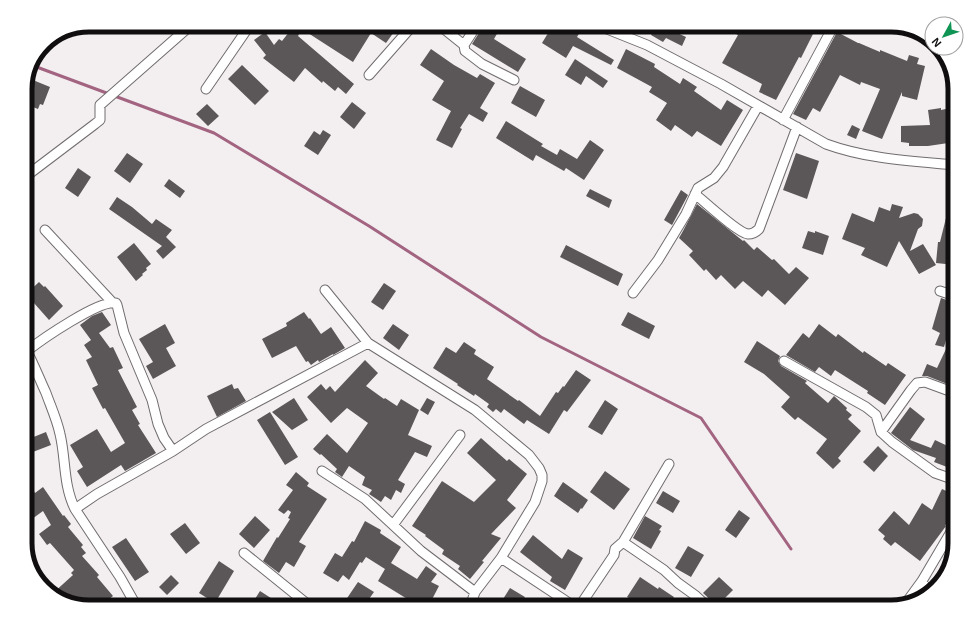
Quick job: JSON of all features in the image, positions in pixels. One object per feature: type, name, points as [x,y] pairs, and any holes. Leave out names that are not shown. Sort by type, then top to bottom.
[{"type":"street","points":[[32,171],[100,120],[100,105],[183,32]]},
{"type":"street","points":[[206,89],[245,32]]},
{"type":"street","points":[[369,75],[407,32]]},
{"type":"street","points":[[448,32],[464,45],[465,51],[482,64],[514,80]]},
{"type":"street","points":[[464,45],[472,32]]},
{"type":"street","points":[[619,32],[647,45],[826,144],[871,156],[948,164]]},
{"type":"street","points":[[783,120],[830,32]]},
{"type":"street","points":[[633,293],[658,260],[686,214],[698,188],[714,178],[724,167],[758,106]]},
{"type":"street","points":[[695,194],[738,229],[747,234],[754,233],[759,229],[797,128]]},
{"type":"street","points":[[45,230],[112,302],[117,305],[124,333],[152,400],[158,424],[164,438],[173,451]]},
{"type":"street","points":[[326,290],[368,343],[475,410],[529,455],[539,468],[542,475],[542,482],[535,502],[501,558],[474,592],[472,600]]},
{"type":"street","points":[[940,291],[948,294]]},
{"type":"street","points":[[32,346],[81,316],[112,302]]},
{"type":"street","points":[[75,509],[97,494],[173,451],[206,429],[368,343]]},
{"type":"street","points":[[784,361],[866,407],[876,415],[881,432],[918,462],[935,473],[948,478]]},
{"type":"street","points":[[32,362],[56,418],[60,435],[65,479],[70,500],[120,577],[133,600]]},
{"type":"street","points":[[881,432],[917,382],[926,382],[948,390]]},
{"type":"street","points":[[393,525],[460,436]]},
{"type":"street","points":[[584,600],[614,555],[615,549],[623,542],[669,464]]},
{"type":"street","points":[[322,471],[365,499],[421,551],[474,592]]},
{"type":"street","points":[[911,596],[922,581],[948,537]]},
{"type":"street","points":[[623,542],[664,570],[700,600]]},
{"type":"street","points":[[244,553],[302,600]]},
{"type":"street","points":[[501,558],[564,600]]},
{"type":"street","points":[[922,581],[926,588]]},
{"type":"building","points":[[265,32],[274,45],[279,39],[282,41],[289,32],[300,32],[298,36],[354,84],[346,94],[338,87],[335,91],[323,81],[322,83],[305,68],[294,82],[263,58],[266,55],[254,40]]},
{"type":"building","points":[[394,32],[386,43],[371,33],[353,62],[308,33]]},
{"type":"building","points":[[480,32],[498,32],[494,39],[526,59],[518,72],[472,44]]},
{"type":"building","points":[[549,32],[580,32],[577,37],[614,60],[611,65],[573,46],[566,58],[542,43]]},
{"type":"building","points":[[652,32],[675,32],[686,37],[682,46],[666,38],[663,42],[651,35]]},
{"type":"building","points":[[787,32],[790,34],[791,32],[814,32],[801,58],[799,57],[776,100],[759,92],[762,84],[722,63],[738,35],[734,33]]},
{"type":"building","points":[[837,32],[858,43],[907,61],[909,55],[919,58],[917,64],[925,66],[917,100],[902,96],[902,92],[882,139],[862,131],[880,89],[861,82],[860,85],[840,75],[820,112],[813,108],[806,120],[793,114]]},
{"type":"building","points":[[431,49],[454,65],[477,78],[480,74],[495,83],[480,108],[488,113],[483,122],[469,114],[460,128],[462,129],[452,148],[436,140],[451,111],[432,100],[444,81],[420,65]]},
{"type":"building","points":[[626,49],[655,64],[654,67],[680,84],[683,78],[697,87],[694,91],[721,110],[727,100],[743,110],[721,146],[697,131],[692,137],[675,125],[671,131],[656,120],[667,103],[649,92],[652,87],[617,68]]},
{"type":"building","points":[[575,59],[608,81],[603,88],[586,76],[581,85],[565,75]]},
{"type":"building","points":[[242,65],[269,91],[255,105],[228,79]]},
{"type":"building","points":[[33,80],[50,87],[43,105],[40,104],[38,109],[32,107]]},
{"type":"building","points":[[520,86],[545,100],[536,117],[511,103]]},
{"type":"building","points":[[352,102],[366,113],[354,129],[340,117]]},
{"type":"building","points":[[207,104],[219,116],[208,126],[196,114]]},
{"type":"building","points":[[941,108],[941,110],[948,108],[948,143],[928,146],[909,146],[909,143],[901,142],[901,126],[930,125],[928,110]]},
{"type":"building","points":[[506,121],[543,144],[541,146],[557,155],[560,149],[577,159],[590,140],[604,150],[584,180],[566,168],[564,171],[536,155],[533,161],[496,138]]},
{"type":"building","points":[[852,125],[860,129],[856,139],[847,135]]},
{"type":"building","points":[[323,130],[331,135],[318,155],[304,146],[314,131],[320,135]]},
{"type":"building","points":[[127,153],[143,164],[130,183],[114,171]]},
{"type":"building","points":[[796,153],[819,161],[807,199],[783,190]]},
{"type":"building","points":[[78,168],[91,177],[78,197],[65,188]]},
{"type":"building","points":[[169,179],[185,191],[180,198],[164,186]]},
{"type":"building","points":[[590,189],[612,200],[609,208],[586,196]]},
{"type":"building","points":[[681,190],[688,195],[672,225],[664,220]]},
{"type":"building","points":[[117,197],[132,207],[152,224],[156,219],[172,230],[166,237],[176,247],[163,259],[156,251],[162,246],[109,209]]},
{"type":"building","points":[[697,204],[743,241],[744,240],[754,250],[757,247],[772,260],[774,259],[789,274],[796,267],[809,278],[785,305],[768,290],[762,297],[743,281],[735,289],[721,275],[716,280],[706,269],[704,271],[689,255],[693,251],[679,238]]},
{"type":"building","points":[[892,204],[903,207],[899,218],[914,213],[918,214],[923,219],[922,226],[918,229],[910,251],[923,244],[936,265],[919,274],[899,241],[887,267],[861,255],[865,248],[842,239],[852,213],[874,222],[879,207],[890,211]]},
{"type":"building","points":[[948,210],[948,264],[936,263],[938,242],[940,242]]},
{"type":"building","points":[[808,231],[815,233],[815,231],[829,236],[823,255],[802,248]]},
{"type":"building","points":[[134,243],[151,264],[146,268],[147,270],[142,274],[143,275],[136,281],[117,257]]},
{"type":"building","points":[[566,245],[623,274],[618,286],[560,257]]},
{"type":"building","points":[[39,282],[44,287],[45,286],[63,306],[49,320],[32,301],[32,288]]},
{"type":"building","points":[[384,283],[396,291],[383,310],[371,302]]},
{"type":"building","points":[[941,298],[948,300],[948,333],[944,347],[935,345],[940,333],[932,329]]},
{"type":"building","points":[[102,312],[111,325],[99,333],[110,348],[113,347],[123,368],[118,370],[137,407],[132,410],[140,424],[138,425],[156,453],[125,471],[121,465],[87,487],[77,471],[83,467],[70,445],[97,429],[111,452],[125,443],[105,408],[103,409],[92,388],[98,385],[86,360],[92,357],[84,345],[91,340],[80,325],[92,316]]},
{"type":"building","points":[[304,312],[321,334],[331,327],[345,348],[319,362],[318,360],[311,365],[308,361],[306,362],[296,346],[272,358],[262,339],[287,326],[286,323]]},
{"type":"building","points":[[628,312],[655,326],[649,339],[621,325]]},
{"type":"building","points":[[165,324],[175,343],[166,348],[176,366],[153,379],[146,366],[153,362],[139,339]]},
{"type":"building","points":[[393,324],[409,335],[399,350],[383,338]]},
{"type":"building","points":[[819,324],[836,337],[838,334],[863,353],[864,351],[886,366],[888,363],[906,375],[885,405],[867,393],[868,391],[835,370],[831,376],[819,367],[815,372],[786,355],[803,333],[809,338]]},
{"type":"building","points":[[757,341],[780,356],[778,361],[781,366],[807,381],[805,383],[828,403],[834,396],[852,415],[848,419],[861,431],[838,458],[841,461],[833,469],[816,453],[827,439],[798,417],[795,420],[781,407],[790,397],[764,374],[744,362]]},
{"type":"building","points":[[464,342],[476,350],[474,354],[494,367],[487,379],[540,416],[556,392],[558,393],[563,386],[564,387],[576,370],[591,380],[567,412],[564,410],[549,434],[527,420],[524,424],[504,409],[501,413],[496,409],[493,412],[487,407],[489,404],[475,394],[474,396],[433,368],[446,347],[456,353]]},
{"type":"building","points":[[946,349],[948,350],[948,384],[927,376],[922,376],[927,364],[937,368]]},
{"type":"building","points":[[365,360],[378,373],[366,386],[397,406],[401,399],[419,410],[408,435],[432,446],[427,457],[415,452],[398,480],[405,484],[401,493],[396,490],[391,500],[385,496],[381,502],[369,494],[372,490],[362,485],[365,477],[349,466],[342,477],[335,472],[337,469],[321,454],[320,455],[313,449],[327,434],[347,453],[368,423],[347,408],[331,423],[307,397],[321,384],[326,390],[330,386],[335,392]]},
{"type":"building","points":[[232,384],[234,389],[238,388],[246,401],[217,417],[207,396]]},
{"type":"building","points":[[294,398],[308,420],[292,430],[272,412]]},
{"type":"building","points":[[427,398],[435,402],[428,415],[420,410]]},
{"type":"building","points":[[605,400],[618,409],[602,435],[588,427]]},
{"type":"building","points":[[910,407],[925,419],[910,440],[931,448],[935,440],[948,446],[947,467],[934,462],[936,458],[913,450],[891,433]]},
{"type":"building","points":[[270,412],[298,457],[285,465],[257,420]]},
{"type":"building","points":[[46,432],[51,445],[32,452],[32,438]]},
{"type":"building","points":[[481,438],[507,461],[509,459],[527,474],[507,500],[516,508],[491,534],[501,538],[482,561],[484,562],[470,579],[458,569],[460,566],[442,554],[444,550],[412,526],[442,481],[474,502],[496,480],[467,453]]},
{"type":"building","points":[[878,446],[888,456],[874,472],[863,462]]},
{"type":"building","points":[[605,471],[630,489],[614,510],[590,492]]},
{"type":"building","points":[[296,472],[309,483],[307,486],[327,499],[299,542],[306,546],[294,567],[286,562],[279,573],[263,561],[277,537],[278,538],[290,519],[288,518],[291,512],[288,510],[284,514],[278,510],[293,490],[286,485]]},
{"type":"building","points":[[563,482],[588,500],[578,513],[554,496]]},
{"type":"building","points":[[43,487],[63,516],[64,515],[71,524],[68,527],[83,545],[81,547],[86,553],[82,556],[99,575],[97,577],[113,596],[108,600],[81,600],[57,590],[73,575],[71,573],[74,570],[50,543],[47,545],[39,534],[51,525],[43,511],[32,519],[32,489],[35,493]]},
{"type":"building","points":[[942,489],[948,492],[948,520],[946,526],[920,561],[895,542],[891,546],[883,539],[885,536],[878,530],[894,511],[909,525],[922,503],[932,510]]},
{"type":"building","points":[[663,491],[680,501],[673,513],[656,503]]},
{"type":"building","points":[[739,510],[750,518],[736,538],[725,530]]},
{"type":"building","points":[[255,516],[270,530],[254,548],[239,534]]},
{"type":"building","points":[[645,516],[662,526],[659,530],[661,531],[651,549],[633,538]]},
{"type":"building","points":[[365,521],[381,530],[380,533],[401,547],[391,563],[417,579],[426,566],[437,574],[431,582],[439,586],[432,600],[409,600],[378,581],[385,569],[366,557],[362,563],[360,562],[349,580],[343,575],[338,582],[323,573],[335,553],[342,557],[352,541],[354,542]]},
{"type":"building","points":[[185,523],[200,543],[186,554],[170,534]]},
{"type":"building","points":[[533,535],[562,559],[568,549],[583,558],[565,590],[550,581],[552,577],[520,552]]},
{"type":"building","points":[[126,538],[149,572],[135,581],[112,547]]},
{"type":"building","points":[[688,546],[704,555],[691,577],[675,568]]},
{"type":"building","points":[[219,561],[234,571],[217,600],[210,600],[199,593]]},
{"type":"building","points":[[171,575],[179,583],[167,595],[159,587]]},
{"type":"building","points":[[640,577],[658,589],[659,587],[674,597],[672,600],[632,600],[627,597]]},
{"type":"building","points":[[719,577],[733,590],[723,600],[711,600],[703,593]]},
{"type":"building","points":[[358,582],[374,592],[369,599],[371,600],[346,600]]},
{"type":"building","points":[[510,588],[525,597],[523,600],[502,600]]},
{"type":"building","points":[[260,591],[274,600],[254,600]]},
{"type":"waterway","points":[[36,67],[214,133],[369,226],[541,337],[701,418],[791,549]]}]
